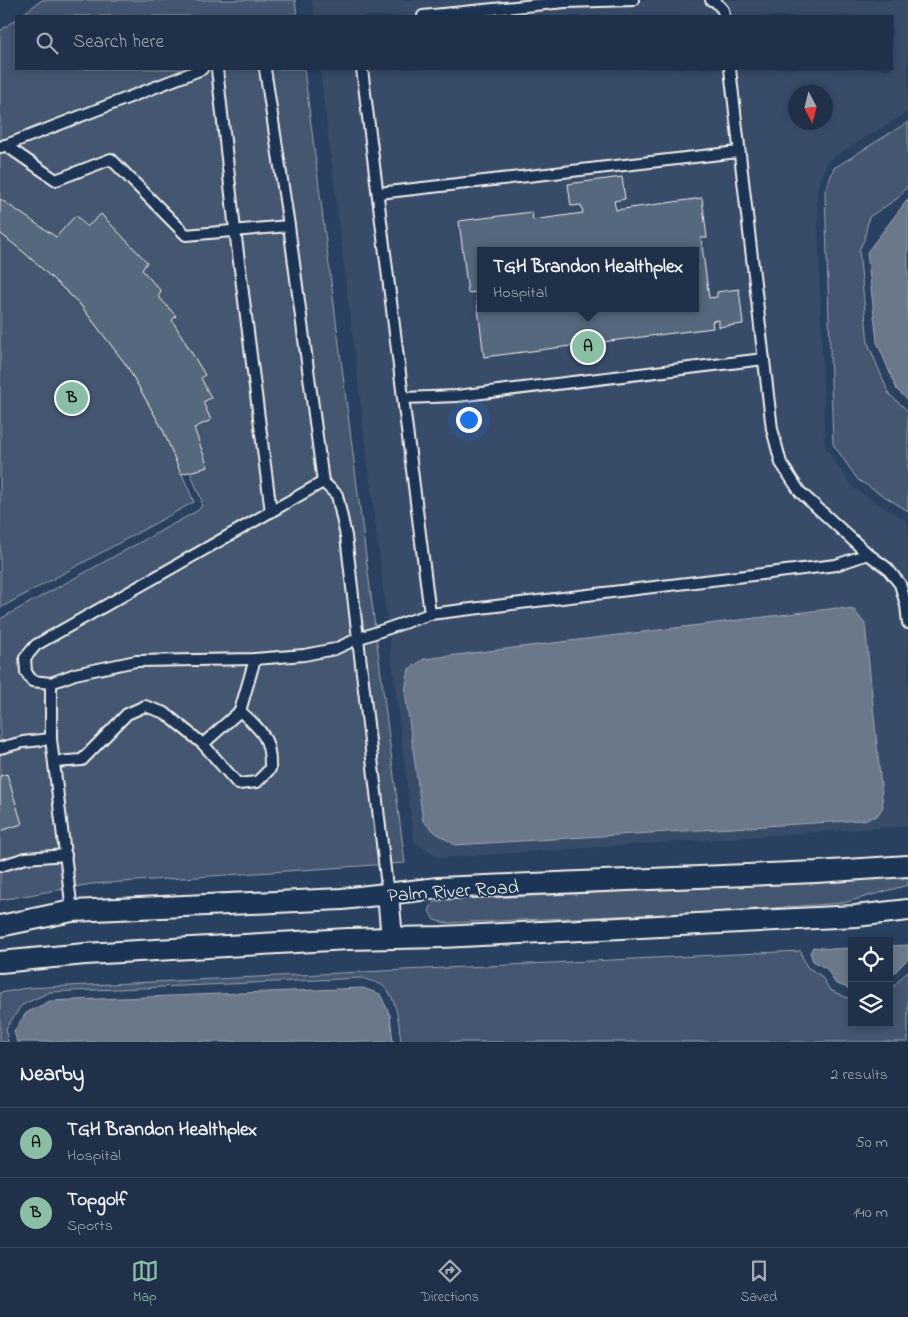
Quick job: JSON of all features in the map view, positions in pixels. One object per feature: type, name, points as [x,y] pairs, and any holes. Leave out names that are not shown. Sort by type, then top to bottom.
[{"type":"street","name":"Palm River Road","points":[[0,926],[72,911],[342,899],[438,888],[816,872],[908,866]]},
{"type":"street","points":[[388,894],[392,938]]},
{"type":"street","points":[[0,962],[85,954],[348,939],[856,916],[908,910]]},
{"type":"lane","points":[[433,15],[565,2],[633,0]]},
{"type":"lane","points":[[711,0],[715,1],[723,10],[724,15]]},
{"type":"lane","points":[[3,146],[199,70]]},
{"type":"lane","points":[[217,70],[235,230],[271,512]]},
{"type":"lane","points":[[265,70],[289,226],[323,482],[337,495],[342,519],[353,594],[388,894]]},
{"type":"lane","points":[[362,70],[430,614]]},
{"type":"lane","points":[[730,70],[738,152],[772,429],[781,463],[800,492],[868,554],[887,568],[900,584],[906,604],[908,623]]},
{"type":"lane","points":[[3,146],[56,180],[111,159],[186,235],[289,226]]},
{"type":"lane","points":[[379,194],[738,152]]},
{"type":"lane","points":[[404,398],[457,396],[764,358]]},
{"type":"lane","points":[[323,482],[36,645],[25,658],[26,672],[32,681],[51,683],[75,674],[136,661],[254,659],[312,654],[335,649],[357,639],[430,614],[836,564],[868,554]]},
{"type":"lane","points":[[203,744],[240,712],[254,659]]},
{"type":"lane","points":[[51,683],[51,739],[72,911]]},
{"type":"lane","points":[[54,762],[82,760],[127,714],[145,706],[165,713],[203,744],[238,784],[257,782],[270,769],[271,753],[261,730],[240,712]]},
{"type":"lane","points":[[0,748],[23,742],[51,739]]},
{"type":"lane","points":[[0,866],[26,858],[66,854]]},
{"type":"shaded area","points":[[42,0],[295,0],[297,15],[21,15]]},
{"type":"shaded area","points":[[312,0],[908,0],[908,112],[827,161],[817,190],[825,447],[853,488],[908,522],[908,826],[439,858],[414,842],[320,70],[893,70],[893,15],[314,15]]},
{"type":"shaded area","points":[[15,20],[15,70],[304,70],[405,863],[92,884],[0,900],[0,619],[197,511],[201,507],[202,501],[170,425],[86,297],[0,222],[0,31]]},
{"type":"shaded area","points":[[908,122],[908,185],[898,198],[869,217],[864,240],[859,250],[868,343],[889,394],[908,411],[908,511],[858,480],[833,444],[825,192],[834,168]]},
{"type":"shaded area","points":[[908,199],[908,400],[897,390],[877,342],[867,252]]},
{"type":"shaded area","points":[[0,233],[79,303],[127,366],[163,430],[194,502],[0,608]]},
{"type":"shaded area","points":[[837,608],[854,610],[865,624],[883,807],[877,816],[863,820],[455,845],[435,832],[423,821],[405,691],[409,669],[424,659]]},
{"type":"shaded area","points":[[908,876],[908,885],[843,903],[713,912],[446,923],[434,920],[429,911],[433,903],[444,900],[812,883]]},
{"type":"shaded area","points":[[908,945],[908,959],[893,974],[893,946]]},
{"type":"shaded area","points":[[813,947],[848,948],[848,988],[835,983],[827,969],[813,961],[810,953]]},
{"type":"shaded area","points":[[801,951],[807,967],[821,976],[830,990],[848,998],[848,1027],[893,1027],[893,987],[908,971],[908,1042],[401,1042],[397,1012],[392,998],[384,987],[362,978],[50,992],[22,1005],[6,1028],[8,1042],[0,1042],[0,993],[27,988]]},
{"type":"shaded area","points":[[363,988],[380,994],[390,1015],[393,1042],[17,1042],[14,1031],[26,1013],[50,1001]]},
{"type":"building","points":[[622,177],[625,199],[614,201],[616,210],[702,198],[707,238],[701,238],[709,298],[717,297],[717,292],[739,289],[743,324],[719,327],[719,320],[712,321],[713,328],[484,357],[478,312],[699,312],[699,247],[477,247],[477,300],[476,292],[468,293],[459,221],[532,212],[533,220],[583,213],[581,205],[571,206],[568,184]]},
{"type":"building","points":[[0,199],[56,237],[76,215],[87,227],[101,214],[147,262],[142,270],[161,291],[158,296],[176,316],[172,320],[205,375],[201,378],[211,398],[203,402],[211,420],[194,428],[208,467],[181,474],[163,430],[127,366],[79,303],[0,233]]},
{"type":"building","points":[[7,774],[22,824],[0,831],[0,776]]},
{"type":"place","name":"TGH Brandon Healthplex","points":[[588,347]]},
{"type":"place","name":"Topgolf","points":[[72,398]]}]
